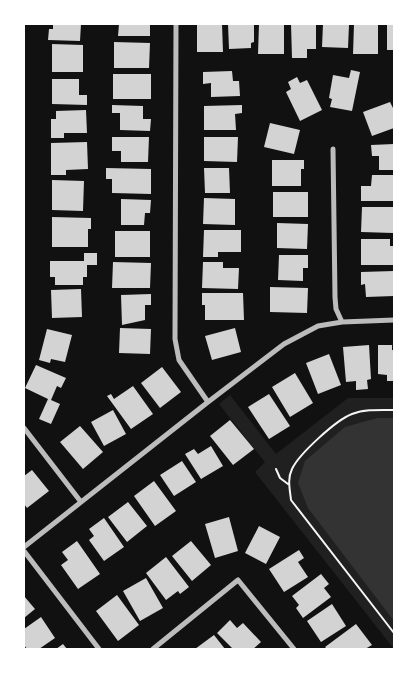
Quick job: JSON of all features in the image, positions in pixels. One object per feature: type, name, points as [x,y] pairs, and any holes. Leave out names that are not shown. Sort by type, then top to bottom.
[{"type":"street","points":[[176,24],[175,340],[179,360],[208,402]]},
{"type":"street","points":[[333,149],[334,297],[336,309],[342,322]]},
{"type":"street","points":[[99,649],[24,549],[81,502],[284,344],[318,326],[342,322],[394,320]]},
{"type":"street","points":[[24,428],[81,502]]},
{"type":"street","points":[[153,649],[238,580],[294,649]]},
{"type":"path","points":[[394,410],[372,410],[351,414],[334,425],[300,457],[291,470],[289,484],[291,500],[394,633]]},
{"type":"path","points":[[276,468],[280,478],[289,484]]},
{"type":"shaded area","points":[[230,395],[276,454],[348,398],[394,398],[394,649],[255,472],[265,462],[219,404]]},
{"type":"shaded area","points":[[377,418],[394,418],[394,621],[308,508],[298,483],[305,461],[345,427]]},
{"type":"building","points":[[53,24],[81,24],[80,41],[48,40],[49,29],[53,29]]},
{"type":"building","points":[[119,24],[150,24],[150,36],[118,36]]},
{"type":"building","points":[[197,24],[222,24],[223,52],[197,52]]},
{"type":"building","points":[[228,24],[254,24],[254,42],[251,43],[251,48],[229,49]]},
{"type":"building","points":[[259,24],[284,24],[284,54],[258,54]]},
{"type":"building","points":[[291,24],[316,24],[316,49],[307,49],[307,58],[292,58]]},
{"type":"building","points":[[323,24],[349,25],[348,48],[322,47]]},
{"type":"building","points":[[354,24],[378,24],[378,54],[353,54]]},
{"type":"building","points":[[387,24],[394,24],[394,50],[387,50]]},
{"type":"building","points":[[114,42],[150,43],[149,68],[114,68]]},
{"type":"building","points":[[52,44],[83,45],[83,72],[52,72]]},
{"type":"building","points":[[351,70],[360,72],[352,111],[330,107],[332,99],[329,98],[333,75],[349,78]]},
{"type":"building","points":[[232,71],[233,81],[239,81],[240,96],[211,97],[211,83],[203,84],[203,72]]},
{"type":"building","points":[[113,74],[151,74],[151,99],[113,99]]},
{"type":"building","points":[[297,77],[300,83],[307,80],[322,110],[300,121],[286,92],[291,89],[288,82]]},
{"type":"building","points":[[52,79],[79,79],[79,95],[87,95],[87,105],[52,104]]},
{"type":"building","points":[[390,102],[394,108],[394,128],[372,136],[363,112]]},
{"type":"building","points":[[112,105],[143,106],[143,119],[151,119],[150,131],[120,130],[120,113],[112,113]]},
{"type":"building","points":[[242,105],[242,113],[235,114],[236,130],[204,130],[204,106]]},
{"type":"building","points":[[86,110],[87,133],[64,133],[64,138],[51,138],[51,119],[56,119],[56,111]]},
{"type":"building","points":[[270,123],[300,130],[294,154],[264,147]]},
{"type":"building","points":[[112,137],[149,137],[148,162],[121,162],[121,151],[112,151]]},
{"type":"building","points":[[204,137],[238,137],[237,162],[204,161]]},
{"type":"building","points":[[87,142],[88,169],[66,170],[66,175],[51,175],[51,143]]},
{"type":"building","points":[[394,144],[394,170],[379,170],[379,156],[372,156],[371,145]]},
{"type":"building","points":[[272,160],[304,160],[304,169],[301,169],[301,186],[272,186]]},
{"type":"building","points":[[106,168],[151,169],[151,194],[112,193],[112,179],[106,179]]},
{"type":"building","points":[[204,168],[229,168],[230,193],[205,193]]},
{"type":"building","points":[[372,175],[394,175],[394,201],[361,201],[361,186],[371,186]]},
{"type":"building","points":[[52,180],[84,181],[83,211],[52,210]]},
{"type":"building","points":[[273,192],[308,192],[308,217],[273,217]]},
{"type":"building","points":[[204,198],[235,199],[235,225],[203,224]]},
{"type":"building","points":[[121,199],[151,200],[150,213],[145,213],[144,225],[121,225]]},
{"type":"building","points":[[362,207],[393,207],[393,233],[361,232]]},
{"type":"building","points":[[52,217],[91,218],[91,229],[88,229],[88,247],[52,247]]},
{"type":"building","points":[[277,223],[308,224],[307,249],[277,248]]},
{"type":"building","points":[[204,230],[241,230],[241,252],[218,252],[218,257],[203,257]]},
{"type":"building","points":[[115,231],[150,231],[150,257],[115,257]]},
{"type":"building","points":[[361,239],[390,239],[390,246],[394,246],[394,265],[361,265]]},
{"type":"building","points":[[84,253],[97,253],[97,265],[87,265],[87,277],[83,277],[83,285],[55,285],[55,277],[50,277],[50,261],[84,261]]},
{"type":"building","points":[[279,255],[308,255],[308,268],[303,268],[303,281],[278,280]]},
{"type":"building","points":[[113,262],[151,263],[150,288],[112,288]]},
{"type":"building","points":[[203,262],[223,262],[223,268],[239,268],[238,289],[202,288]]},
{"type":"building","points":[[394,271],[394,296],[366,297],[365,284],[361,285],[361,272]]},
{"type":"building","points":[[270,287],[308,288],[307,313],[270,312]]},
{"type":"building","points":[[81,289],[82,317],[52,318],[51,290]]},
{"type":"building","points":[[202,293],[243,293],[244,320],[205,320],[205,305],[202,305]]},
{"type":"building","points":[[151,294],[151,305],[145,305],[145,320],[122,325],[121,295]]},
{"type":"building","points":[[120,328],[151,329],[150,354],[119,353]]},
{"type":"building","points":[[235,328],[241,352],[212,360],[205,336]]},
{"type":"building","points":[[47,329],[72,335],[65,362],[51,359],[50,363],[39,360]]},
{"type":"building","points":[[369,345],[371,379],[367,380],[368,389],[356,390],[356,381],[346,382],[343,347]]},
{"type":"building","points":[[378,345],[392,345],[392,350],[394,350],[394,381],[387,381],[387,375],[378,374]]},
{"type":"building","points":[[329,354],[341,385],[318,394],[306,363]]},
{"type":"building","points":[[36,365],[66,378],[61,388],[57,386],[51,400],[60,404],[51,424],[39,419],[48,399],[25,388]]},
{"type":"building","points":[[162,367],[181,392],[160,408],[141,383]]},
{"type":"building","points":[[295,373],[313,403],[290,417],[272,387]]},
{"type":"building","points":[[133,386],[153,414],[131,429],[107,396],[111,394],[114,399]]},
{"type":"building","points":[[269,394],[290,426],[269,439],[248,407]]},
{"type":"building","points":[[113,410],[126,434],[104,446],[91,422]]},
{"type":"building","points":[[230,420],[254,449],[233,465],[210,436]]},
{"type":"building","points":[[80,426],[103,452],[83,469],[60,442]]},
{"type":"building","points":[[211,446],[223,466],[201,479],[185,454],[194,449],[198,454]]},
{"type":"building","points":[[182,461],[196,482],[174,496],[160,475]]},
{"type":"building","points":[[32,470],[49,491],[27,508],[24,504],[24,476]]},
{"type":"building","points":[[154,481],[176,511],[155,526],[134,496]]},
{"type":"building","points":[[128,502],[147,526],[127,542],[108,517]]},
{"type":"building","points":[[229,517],[238,551],[215,558],[205,524]]},
{"type":"building","points":[[104,518],[124,547],[104,561],[89,540],[94,536],[89,529]]},
{"type":"building","points":[[259,526],[280,537],[266,564],[245,553]]},
{"type":"building","points":[[77,541],[100,574],[78,589],[61,565],[68,560],[62,552]]},
{"type":"building","points":[[191,541],[211,565],[192,581],[172,556]]},
{"type":"building","points":[[299,550],[304,558],[298,562],[308,577],[284,592],[269,569]]},
{"type":"building","points":[[166,557],[189,587],[180,594],[178,591],[166,600],[146,573]]},
{"type":"building","points":[[321,574],[329,584],[324,588],[331,597],[303,618],[296,608],[299,605],[292,596]]},
{"type":"building","points":[[146,578],[163,608],[140,621],[123,591]]},
{"type":"building","points":[[117,595],[139,625],[118,641],[96,611]]},
{"type":"building","points":[[24,596],[35,609],[24,618]]},
{"type":"building","points":[[332,604],[346,626],[321,642],[307,621]]},
{"type":"building","points":[[41,617],[55,638],[39,649],[27,649],[24,645],[24,629]]},
{"type":"building","points":[[230,620],[237,628],[243,623],[261,642],[253,649],[233,649],[217,633]]},
{"type":"building","points":[[356,624],[372,645],[365,649],[327,649],[325,647]]},
{"type":"building","points":[[214,635],[225,649],[195,649]]},
{"type":"building","points":[[63,644],[67,649],[56,649]]}]
